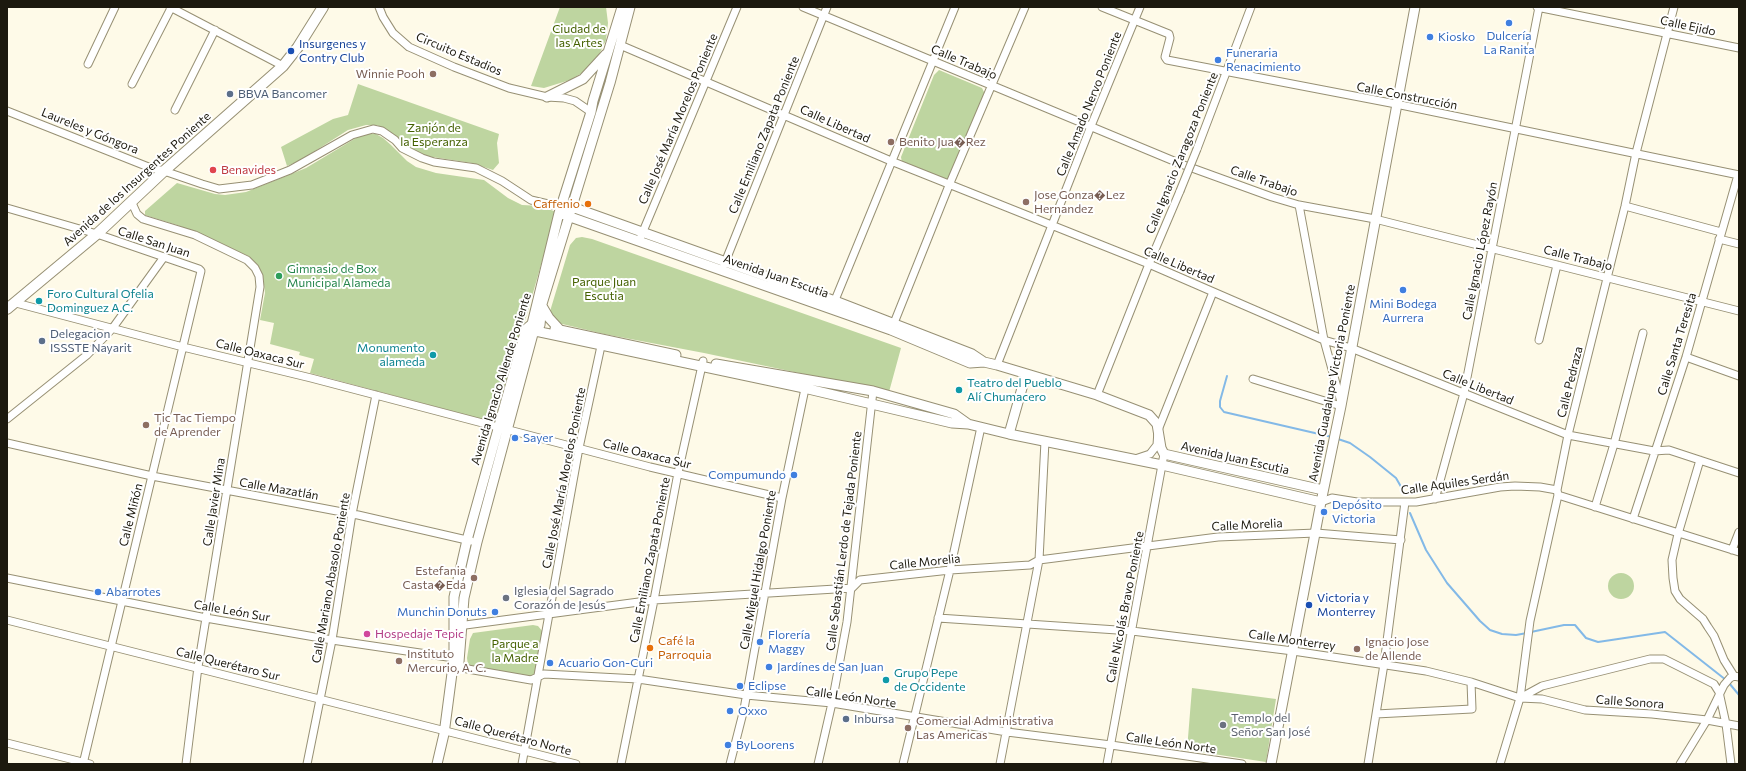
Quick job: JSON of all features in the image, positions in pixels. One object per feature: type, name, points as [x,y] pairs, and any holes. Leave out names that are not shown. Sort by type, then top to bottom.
[{"type":"highway","name":"Avenida de los Insurgentes Poniente","points":[[7,309],[12,302],[97,234],[132,203],[164,171],[284,66],[298,47],[323,7]]},
{"type":"main road","points":[[615,31],[617,7]]},
{"type":"main road","name":"Avenida Ignacio Allende Poniente","points":[[437,764],[457,661],[458,626],[454,597],[467,540],[533,327],[560,210],[622,7]]},
{"type":"main road","name":"Avenida Ignacio Allende Poniente","points":[[533,327],[542,304],[610,82],[630,7]]},
{"type":"main road","name":"Avenida Guadalupe Victoria Poniente","points":[[1271,764],[1294,651],[1323,490],[1341,404],[1415,7]]},
{"type":"main road","points":[[547,97],[583,79],[609,52]]},
{"type":"main road","name":"Avenida Juan Escutia","points":[[560,210],[572,207],[641,236],[892,326],[970,362],[984,362],[997,365],[1097,395],[1148,415],[1157,424],[1164,454],[1323,490]]},
{"type":"main road","name":"Avenida Juan Escutia","points":[[560,210],[569,217],[581,221],[641,236]]},
{"type":"main road","points":[[565,230],[581,221]]},
{"type":"main road","points":[[542,304],[547,315],[560,330]]},
{"type":"main road","name":"Avenida Juan Escutia","points":[[533,327],[560,330],[604,343]]},
{"type":"main road","name":"Avenida Juan Escutia","points":[[533,327],[702,364],[806,384],[873,391],[954,414],[968,424]]},
{"type":"main road","points":[[1009,434],[1026,374]]},
{"type":"main road","name":"Avenida Juan Escutia","points":[[806,384],[872,404],[952,423],[968,424],[1009,434],[1134,459],[1321,502]]},
{"type":"main road","name":"Avenida Ignacio Allende Poniente","points":[[458,626],[503,427]]},
{"type":"street","points":[[88,64],[115,7]]},
{"type":"street","points":[[132,84],[170,7],[183,10],[215,30],[284,66]]},
{"type":"street","name":"Circuito Estadios","points":[[379,7],[383,18],[393,33],[409,47],[454,67],[509,88],[547,97],[564,98],[575,101],[591,112]]},
{"type":"street","name":"Calle José María Morelos Poniente","points":[[641,236],[737,7]]},
{"type":"street","name":"Calle Trabajo","points":[[803,7],[1181,164],[1272,197],[1299,205],[1375,219],[1739,311]]},
{"type":"street","name":"Calle Emiliano Zapata Poniente","points":[[724,266],[827,7]]},
{"type":"street","points":[[833,305],[955,7]]},
{"type":"street","points":[[892,326],[950,183],[1025,7]]},
{"type":"street","name":"Calle Construcción","points":[[1102,7],[1169,34],[1170,38],[1165,57],[1167,60],[1396,104],[1738,175]]},
{"type":"street","name":"Calle Amado Nervo Poniente","points":[[997,365],[1091,126],[1140,7]]},
{"type":"street","name":"Calle Ignacio Zaragoza Poniente","points":[[1097,395],[1197,149],[1251,7]]},
{"type":"street","name":"Calle Ejido","points":[[1539,7],[1739,48]]},
{"type":"street","name":"Calle Ignacio López Rayón","points":[[1435,499],[1464,393],[1539,7]]},
{"type":"street","name":"Calle Pedraza","points":[[1500,764],[1520,698],[1530,621],[1568,435],[1625,206],[1636,153],[1674,7]]},
{"type":"street","points":[[175,110],[215,30]]},
{"type":"street","name":"Calle Libertad","points":[[620,45],[891,161],[950,183],[1149,264],[1324,340],[1351,348],[1568,435],[1654,451],[1669,450],[1739,473]]},
{"type":"street","name":"Laureles y Góngora","points":[[7,111],[151,168],[219,189],[252,185],[290,170],[352,135],[373,129],[382,131],[395,140],[402,148],[422,158],[434,162],[476,168],[502,181],[531,200],[560,210]]},
{"type":"street","name":"Calle Santa Teresita","points":[[1632,519],[1686,357],[1738,175]]},
{"type":"street","name":"Calle Javier Mina","points":[[132,203],[137,214],[143,219],[195,235],[247,260],[255,268],[259,276],[260,287],[198,667],[186,764]]},
{"type":"street","points":[[1299,205],[1324,340],[1341,404]]},
{"type":"street","points":[[1625,206],[1720,235],[1739,244]]},
{"type":"street","name":"Calle San Juan","points":[[7,208],[97,234],[199,269],[201,271]]},
{"type":"street","points":[[7,419],[87,355],[112,329],[164,257]]},
{"type":"street","points":[[1539,340],[1557,265]]},
{"type":"street","name":"Calle Miñón","points":[[86,764],[121,602],[201,271]]},
{"type":"street","points":[[1134,459],[1145,456],[1153,451],[1158,445],[1158,430],[1213,292]]},
{"type":"street","name":"Calle Oaxaca Sur","points":[[12,302],[112,329],[248,362],[678,473],[782,498]]},
{"type":"street","points":[[1595,507],[1614,444],[1644,333]]},
{"type":"street","name":"Calle José María Morelos Poniente","points":[[522,764],[537,677],[550,614],[563,530],[604,343]]},
{"type":"street","points":[[1686,357],[1739,376]]},
{"type":"street","name":"Calle Emiliano Zapata Poniente","points":[[621,764],[678,473],[702,364]]},
{"type":"street","points":[[1253,379],[1341,404]]},
{"type":"street","name":"Calle Miguel Hidalgo Poniente","points":[[730,764],[746,695],[782,498],[806,384]]},
{"type":"street","name":"Calle Sebastián Lerdo de Tejada Poniente","points":[[818,764],[832,703],[847,622],[873,391]]},
{"type":"street","name":"Calle Mariano Abasolo Poniente","points":[[308,764],[319,698],[332,640],[352,514],[376,395]]},
{"type":"street","points":[[903,764],[913,717],[950,570],[981,427]]},
{"type":"street","points":[[1000,764],[1039,560],[1045,441]]},
{"type":"street","name":"Calle Mazatlán","points":[[7,443],[152,476],[352,514],[477,542]]},
{"type":"street","name":"Calle Nicolás Bravo Poniente","points":[[1107,764],[1149,545],[1164,454]]},
{"type":"street","points":[[1680,764],[1707,720],[1719,692],[1724,685],[1734,677],[1724,660],[1714,636],[1703,619],[1680,599],[1675,591],[1672,560],[1678,534],[1700,460]]},
{"type":"street","name":"Calle Aquiles Serdán","points":[[1332,498],[1357,502],[1416,502],[1515,486],[1540,487],[1595,507],[1736,551]]},
{"type":"street","name":"Avenida Juan Escutia","points":[[1323,490],[1332,498]]},
{"type":"street","points":[[1321,502],[1332,498]]},
{"type":"street","points":[[1368,764],[1384,664],[1405,502]]},
{"type":"street","points":[[1736,551],[1739,532]]},
{"type":"street","name":"Calle Morelia","points":[[458,626],[654,600],[852,588],[860,580],[950,570],[1030,565],[1039,560],[1218,537],[1316,533],[1401,536]]},
{"type":"street","name":"Calle León Sur","points":[[7,578],[206,618],[457,661]]},
{"type":"street","name":"Calle Monterrey","points":[[938,618],[1132,631],[1294,651],[1384,664],[1426,672],[1471,682],[1520,698]]},
{"type":"street","name":"Calle Querétaro Sur","points":[[7,620],[444,730]]},
{"type":"street","points":[[1520,698],[1542,686],[1650,659],[1664,659],[1714,684],[1719,692],[1726,724],[1731,764]]},
{"type":"street","name":"Calle León Norte","points":[[457,661],[462,668],[531,680],[544,674],[638,679],[746,695],[832,703],[1007,732],[1242,764]]},
{"type":"street","points":[[1376,714],[1472,709],[1471,682]]},
{"type":"street","name":"Calle Sonora","points":[[1520,698],[1542,699],[1585,710],[1652,714],[1707,720],[1739,726]]},
{"type":"street","name":"Calle Querétaro Norte","points":[[444,730],[576,764]]},
{"type":"street","points":[[7,743],[86,764]]},
{"type":"green space","name":"Ciudad de las Artes","points":[[560,7],[606,7],[608,23],[606,40],[596,61],[587,70],[570,80],[544,88],[531,86]]},
{"type":"green space","points":[[939,70],[982,88],[985,94],[953,177],[947,180],[902,163],[901,157],[934,75]]},
{"type":"green space","name":"Zanjón de la Esperanza","points":[[358,84],[499,134],[497,143],[499,163],[493,170],[472,163],[426,156],[410,148],[387,130],[377,125],[366,125],[348,130],[301,160],[287,166],[281,147],[333,119],[348,115]]},
{"type":"green space","points":[[366,134],[376,134],[383,138],[407,161],[416,167],[436,173],[484,180],[508,198],[522,205],[541,206],[556,212],[496,423],[310,373],[314,359],[299,355],[300,352],[270,344],[274,323],[260,320],[265,293],[263,276],[258,265],[248,256],[216,241],[177,225],[145,215],[145,211],[177,183],[215,194],[225,195],[246,192],[306,168],[356,138]]},
{"type":"green space","name":"Parque Juan Escutia","points":[[582,237],[592,239],[901,348],[889,392],[704,353],[604,334],[558,323],[550,312],[551,308],[570,245],[576,238]]},
{"type":"green space","points":[[1621,573],[1630,577],[1634,586],[1630,595],[1621,599],[1612,595],[1608,586],[1612,577]]},
{"type":"green space","name":"Parque a la Madre","points":[[533,625],[538,626],[543,632],[535,672],[532,678],[469,667],[467,658],[470,639],[473,633]]},
{"type":"green space","points":[[1192,688],[1276,699],[1266,762],[1187,750]]},
{"type":"waterway","points":[[1227,376],[1220,401],[1220,407],[1224,412],[1332,437]]},
{"type":"waterway","points":[[1338,439],[1350,443],[1370,457],[1396,478],[1404,492]]},
{"type":"waterway","points":[[1410,513],[1426,550],[1447,583],[1480,621],[1490,630],[1502,634],[1516,635],[1527,633]]},
{"type":"waterway","points":[[1531,632],[1564,625],[1575,625],[1586,638],[1598,642],[1665,632],[1726,680]]},
{"type":"waterway","points":[[1729,683],[1739,695]]},
{"type":"place","name":"Dulcería La Ranita","points":[[1509,23]]},
{"type":"place","name":"Kiosko","points":[[1430,37]]},
{"type":"place","name":"Insurgenes y Contry Club","points":[[291,51]]},
{"type":"place","name":"Funeraria Renacimiento","points":[[1218,60]]},
{"type":"place","name":"Winnie Pooh","points":[[433,74]]},
{"type":"place","name":"BBVA Bancomer","points":[[230,94]]},
{"type":"place","name":"Benito Jua�Rez","points":[[891,142]]},
{"type":"place","name":"Benavides","points":[[213,170]]},
{"type":"place","name":"Jose Gonza�Lez Hernandez","points":[[1026,202]]},
{"type":"place","name":"Caffenio","points":[[588,204]]},
{"type":"place","name":"Gimnasio de Box Municipal Alameda","points":[[279,276]]},
{"type":"place","name":"Mini Bodega Aurrera","points":[[1403,290]]},
{"type":"place","name":"Foro Cultural Ofelia Dominguez A.C.","points":[[39,301]]},
{"type":"place","name":"Delegacion ISSSTE Nayarit","points":[[42,341]]},
{"type":"place","name":"Monumento alameda","points":[[433,355]]},
{"type":"place","name":"Teatro del Pueblo Alí Chumacero","points":[[959,390]]},
{"type":"place","name":"Tic Tac Tiempo de Aprender","points":[[146,425]]},
{"type":"place","name":"Sayer","points":[[515,438]]},
{"type":"place","name":"Compumundo","points":[[794,475]]},
{"type":"place","name":"Depósito Victoria","points":[[1324,512]]},
{"type":"place","name":"Estefania Casta�Eda","points":[[474,578]]},
{"type":"place","name":"Abarrotes","points":[[98,592]]},
{"type":"place","name":"Iglesia del Sagrado Corazón de Jesús","points":[[506,598]]},
{"type":"place","name":"Victoria y Monterrey","points":[[1309,605]]},
{"type":"place","name":"Munchin Donuts","points":[[495,612]]},
{"type":"place","name":"Hospedaje Tepic","points":[[367,634]]},
{"type":"place","name":"Florería Maggy","points":[[760,642]]},
{"type":"place","name":"Café la Parroquia","points":[[650,648]]},
{"type":"place","name":"Ignacio Jose de Allende","points":[[1357,649]]},
{"type":"place","name":"Instituto Mercurio, A. C.","points":[[399,661]]},
{"type":"place","name":"Acuario Gon-Curi","points":[[550,663]]},
{"type":"place","name":"Jardínes de San Juan","points":[[769,667]]},
{"type":"place","name":"Grupo Pepe de Occidente","points":[[886,680]]},
{"type":"place","name":"Eclipse","points":[[740,686]]},
{"type":"place","name":"Oxxo","points":[[730,711]]},
{"type":"place","name":"Inbursa","points":[[846,719]]},
{"type":"place","name":"Templo del Señor San José","points":[[1223,725]]},
{"type":"place","name":"Comercial Administrativa Las Americas","points":[[908,728]]},
{"type":"place","name":"ByLoorens","points":[[728,745]]}]
